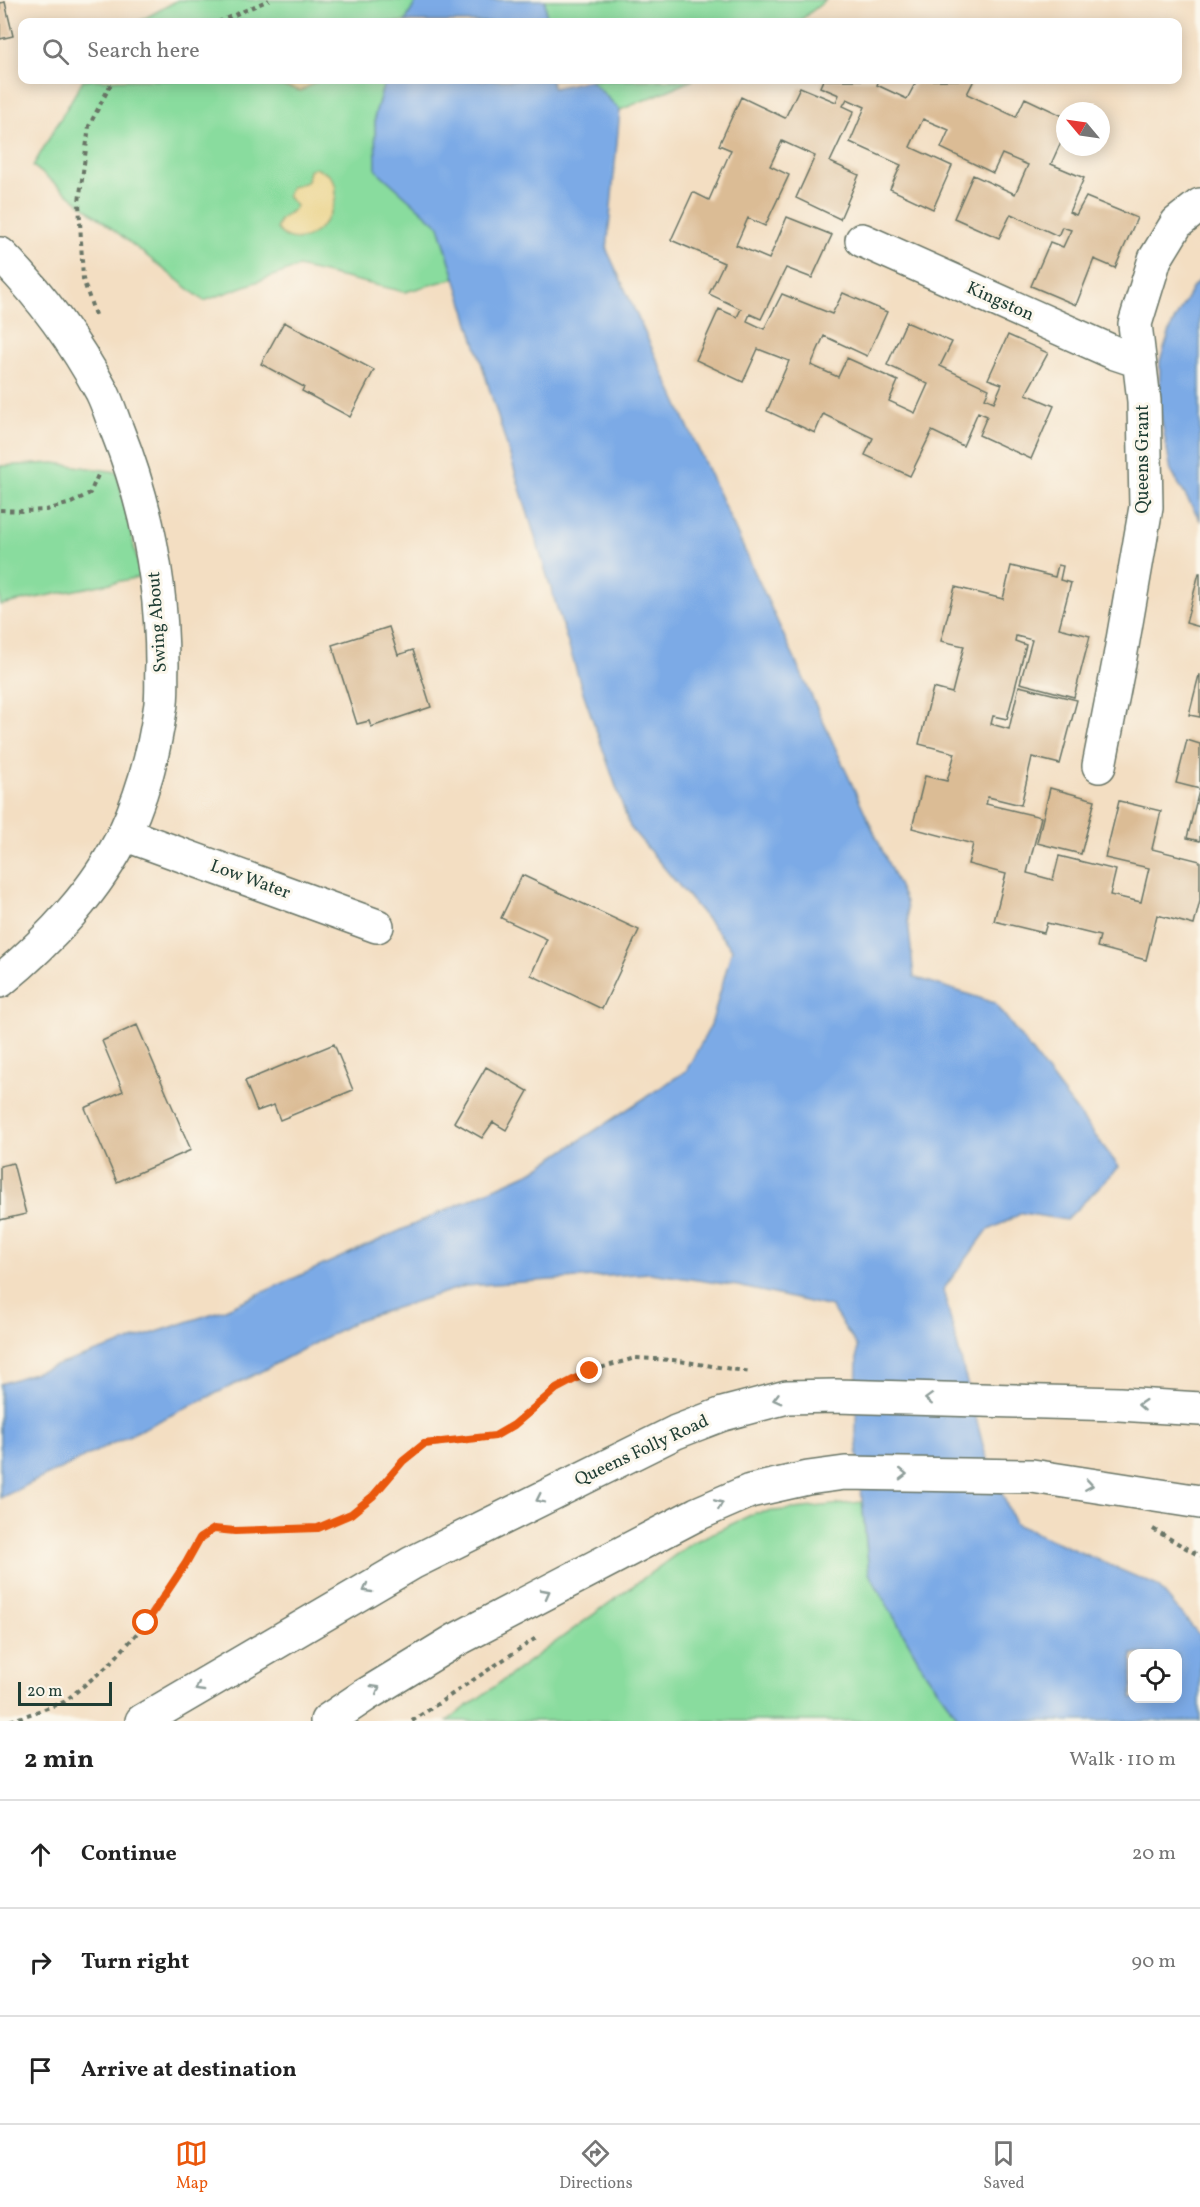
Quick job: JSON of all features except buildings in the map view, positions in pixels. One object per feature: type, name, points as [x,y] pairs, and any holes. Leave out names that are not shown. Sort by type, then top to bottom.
[{"type":"street","name":"Queens Grant","points":[[1099,766],[1146,507],[1144,401],[1135,324],[1155,259],[1177,223],[1200,205]]},
{"type":"street","name":"Kingston","points":[[862,240],[1114,353],[1139,361]]},
{"type":"street","name":"Swing About","points":[[0,254],[22,276],[70,338],[103,394],[126,452],[141,500],[157,578],[162,634],[161,708],[152,758],[124,834],[96,880],[67,916],[16,968],[0,981]]},
{"type":"street","name":"Low Water","points":[[124,834],[377,926]]},
{"type":"street","name":"Queens Folly Road","points":[[142,1721],[412,1563],[676,1432],[723,1414],[787,1397],[835,1396],[1119,1404],[1200,1409]]},
{"type":"street","points":[[327,1721],[456,1640],[697,1514],[750,1491],[808,1478],[844,1473],[1032,1476],[1200,1502]]},
{"type":"path","points":[[227,18],[269,0]]},
{"type":"path","points":[[10,1721],[64,1702],[110,1664],[146,1623],[200,1538],[214,1529],[235,1531],[318,1528],[351,1514],[373,1496],[403,1461],[424,1444],[495,1436],[514,1425],[556,1389],[590,1371],[635,1358],[673,1360],[756,1372]]},
{"type":"green space","points":[[178,0],[417,0],[407,18],[145,18]]},
{"type":"green space","points":[[545,0],[826,0],[803,18],[547,18]]},
{"type":"green space","points":[[81,84],[384,84],[375,114],[376,170],[439,226],[455,278],[405,292],[298,267],[204,301],[33,166]]},
{"type":"green space","points":[[594,84],[683,84],[620,110]]},
{"type":"green space","points":[[54,463],[117,472],[141,577],[0,605],[0,466]]},
{"type":"green space","points":[[862,1502],[869,1573],[926,1673],[961,1721],[447,1721],[692,1543],[755,1513]]},
{"type":"sand","points":[[260,84],[312,84],[301,91],[283,86]]},
{"type":"sand","points":[[315,168],[329,175],[336,187],[335,200],[330,213],[312,234],[300,239],[288,238],[277,229],[282,218],[296,206],[287,196],[291,187],[307,182],[309,170]]},
{"type":"water","points":[[417,0],[545,0],[547,18],[407,18]]},
{"type":"water","points":[[384,84],[552,84],[553,88],[572,84],[594,84],[620,110],[607,250],[906,902],[914,977],[995,1003],[1119,1167],[1066,1220],[1022,1213],[987,1231],[943,1290],[985,1453],[1015,1524],[1158,1586],[1200,1636],[1200,1721],[961,1721],[926,1673],[869,1573],[856,1436],[857,1346],[831,1307],[738,1286],[650,1273],[465,1286],[358,1320],[258,1373],[0,1498],[0,1384],[223,1310],[533,1171],[686,1071],[711,1025],[732,949],[630,827],[583,692],[439,226],[376,170],[375,114]]},
{"type":"water","points":[[1200,279],[1200,520],[1171,471],[1159,407],[1160,361],[1172,325],[1193,287]]},
{"type":"route","points":[[146,1623],[200,1538],[214,1529],[235,1531],[318,1528],[351,1514],[373,1496],[403,1461],[424,1444],[495,1436],[514,1425],[556,1389],[590,1371]]}]
